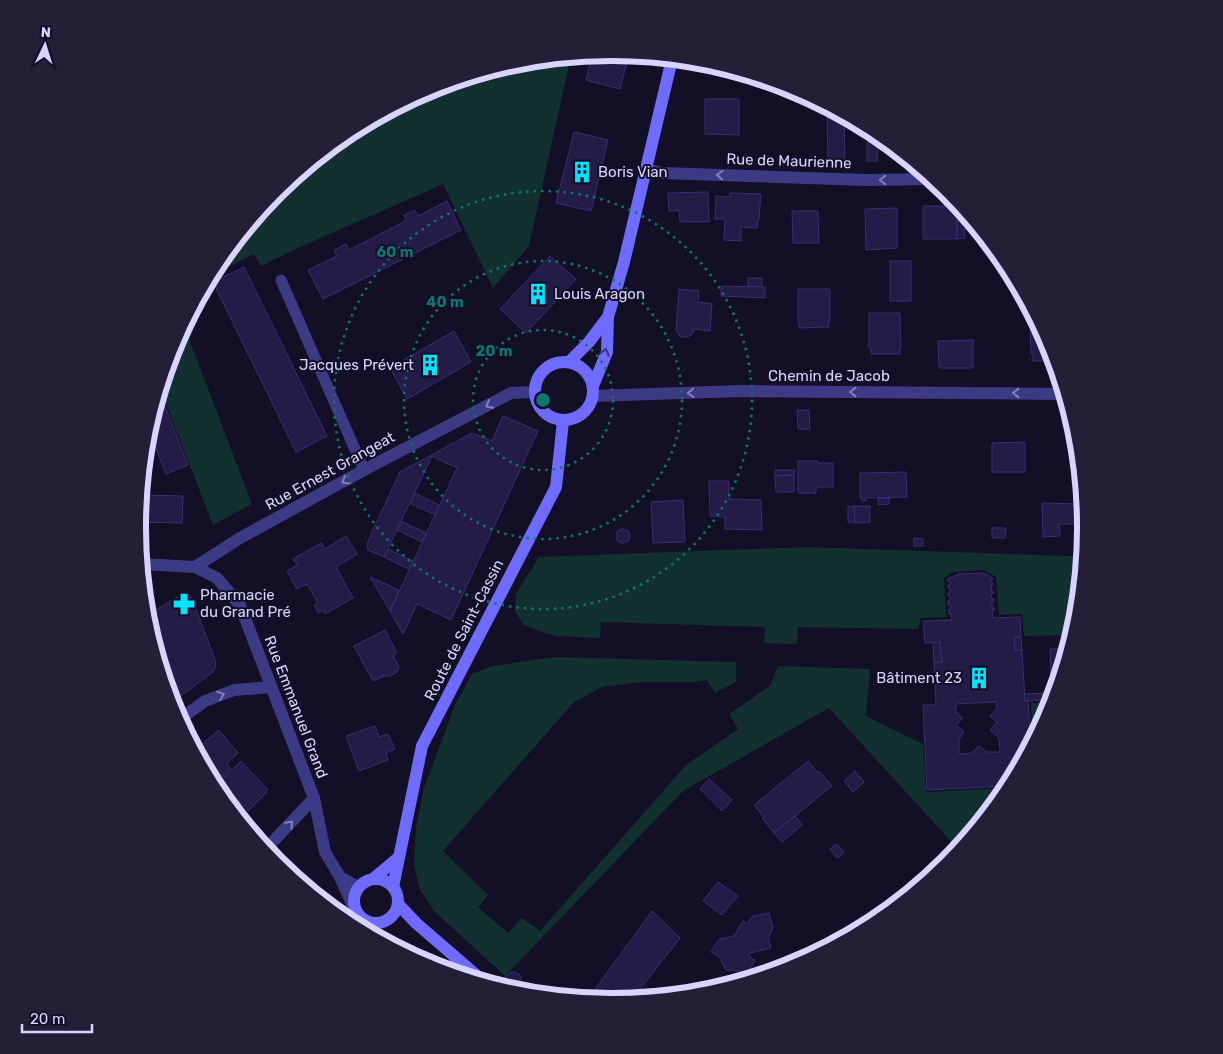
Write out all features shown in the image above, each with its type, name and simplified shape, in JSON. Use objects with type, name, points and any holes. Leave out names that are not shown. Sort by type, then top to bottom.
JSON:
[{"type":"street","points":[[593,391],[589,375],[580,366],[569,362],[560,362],[552,364],[539,375],[534,392],[537,403],[543,412],[552,418],[563,421],[583,414],[589,406],[607,352],[608,317],[624,262],[670,65]]},
{"type":"street","name":"Rue de Maurienne","points":[[646,169],[671,174],[867,180],[921,179]]},
{"type":"street","points":[[569,362],[589,342],[608,317]]},
{"type":"street","name":"Chemin de Jacob","points":[[593,391],[1058,394]]},
{"type":"street","name":"Rue Ernest Grangeat","points":[[195,567],[240,538],[511,393],[534,392]]},
{"type":"street","name":"Route de Saint-Cassin","points":[[393,887],[422,746],[556,487],[563,421]]},
{"type":"street","points":[[148,564],[195,567]]},
{"type":"street","name":"Rue Emmanuel Grand","points":[[195,567],[217,578],[240,605],[314,798],[326,852],[355,910]]},
{"type":"street","points":[[186,715],[204,702],[234,690],[271,687]]},
{"type":"street","points":[[271,844],[314,798]]},
{"type":"street","points":[[373,879],[399,857]]},
{"type":"street","points":[[340,877],[358,887]]},
{"type":"street","points":[[355,910],[366,921],[372,923],[385,922],[397,909],[397,892],[388,882],[381,879],[367,880],[358,887],[353,897],[355,915]]},
{"type":"street","points":[[397,909],[416,923],[470,970]]},
{"type":"street","points":[[374,927],[379,923]]},
{"type":"lane","points":[[281,280],[364,470]]},
{"type":"green space","points":[[569,63],[529,246],[493,288],[443,184],[261,266],[254,254],[223,269],[261,220],[304,177],[328,157],[379,124],[406,109],[462,86],[521,70]]},
{"type":"green space","points":[[187,335],[252,504],[213,525],[164,399],[170,377]]},
{"type":"green space","points":[[807,547],[1076,557],[1073,588],[1064,635],[1024,636],[1022,614],[999,615],[996,577],[984,570],[953,572],[944,578],[946,617],[921,618],[918,629],[798,627],[797,644],[764,643],[765,627],[601,622],[600,638],[556,636],[539,631],[524,625],[515,612],[516,594],[539,557]]},
{"type":"green space","points":[[554,657],[736,662],[736,682],[715,693],[707,680],[693,682],[641,682],[602,687],[574,702],[443,851],[488,895],[478,907],[508,933],[522,918],[540,931],[686,765],[738,729],[729,714],[770,686],[778,666],[870,669],[866,716],[923,744],[926,792],[997,788],[953,843],[829,708],[683,791],[505,976],[435,912],[420,890],[414,865],[416,828],[424,788],[455,705],[472,674],[492,666]]},
{"type":"green space","points":[[1043,702],[1032,726],[1031,703]]},
{"type":"building","points":[[590,62],[627,62],[620,89],[586,80]]},
{"type":"building","points":[[705,99],[739,99],[739,135],[705,134]]},
{"type":"building","points":[[827,115],[844,124],[845,166],[828,167]]},
{"type":"building","name":"Boris Vian","points":[[574,132],[608,140],[591,211],[556,203]]},
{"type":"building","points":[[867,142],[873,142],[878,145],[877,161],[867,161]]},
{"type":"building","points":[[708,192],[709,222],[680,222],[679,210],[669,211],[668,193]]},
{"type":"building","points":[[730,193],[761,194],[757,228],[741,227],[741,241],[724,240],[725,219],[715,219],[716,196],[730,197]]},
{"type":"building","points":[[447,201],[461,230],[323,299],[308,270],[337,256],[334,250],[346,244],[349,250],[406,221],[404,215],[415,210],[418,216]]},
{"type":"building","points":[[923,206],[949,206],[961,219],[957,220],[957,239],[923,239]]},
{"type":"building","points":[[897,208],[897,248],[866,250],[865,209]]},
{"type":"building","points":[[792,211],[818,211],[819,243],[793,243]]},
{"type":"building","points":[[961,219],[964,223],[965,238],[957,239],[957,220]]},
{"type":"building","name":"Louis Aragon","points":[[550,256],[576,279],[526,333],[500,309]]},
{"type":"building","points":[[890,261],[911,261],[911,301],[890,301]]},
{"type":"building","points":[[244,267],[327,436],[296,452],[214,284],[216,280]]},
{"type":"building","points":[[748,278],[762,278],[762,287],[748,286]]},
{"type":"building","points":[[721,286],[765,287],[765,298],[721,296]]},
{"type":"building","points":[[679,289],[699,291],[698,302],[712,304],[710,331],[694,329],[693,333],[688,337],[681,337],[676,331]]},
{"type":"building","points":[[798,289],[830,289],[829,327],[799,328]]},
{"type":"building","points":[[869,313],[900,313],[900,354],[871,354],[871,348],[869,348]]},
{"type":"building","points":[[1030,323],[1047,361],[1033,361],[1033,354],[1031,354]]},
{"type":"building","name":"Jacques Prévert","points":[[454,331],[471,362],[407,399],[390,368]]},
{"type":"building","points":[[973,340],[973,368],[939,368],[938,341]]},
{"type":"building","points":[[163,401],[188,465],[166,474],[154,443]]},
{"type":"building","points":[[797,410],[809,410],[810,429],[798,429]]},
{"type":"building","points":[[503,416],[538,431],[451,620],[417,604],[403,634],[390,611],[457,468],[432,456],[384,557],[368,550],[367,545],[372,532],[400,472],[472,433],[492,441]]},
{"type":"building","points":[[1025,442],[1025,472],[992,472],[992,443]]},
{"type":"building","points":[[798,461],[833,463],[833,487],[816,487],[816,493],[798,493]]},
{"type":"building","points":[[775,470],[795,470],[794,475],[775,476]]},
{"type":"building","points":[[906,472],[907,497],[866,498],[866,501],[862,501],[862,498],[860,498],[860,473]]},
{"type":"building","points":[[794,475],[794,492],[776,492],[775,476]]},
{"type":"building","points":[[709,481],[729,481],[729,499],[761,500],[762,530],[725,529],[725,517],[710,516]]},
{"type":"building","points":[[415,493],[439,505],[435,515],[410,503]]},
{"type":"building","points":[[147,495],[183,496],[182,523],[146,522]]},
{"type":"building","points":[[878,498],[889,498],[889,504],[878,505]]},
{"type":"building","points":[[683,500],[685,542],[653,543],[651,502]]},
{"type":"building","points":[[1042,503],[1076,504],[1076,524],[1059,524],[1060,536],[1043,537]]},
{"type":"building","points":[[848,506],[854,506],[855,522],[848,522]]},
{"type":"building","points":[[854,506],[870,506],[870,522],[855,523]]},
{"type":"building","points":[[401,521],[426,533],[422,542],[397,530]]},
{"type":"building","points":[[992,528],[1006,528],[1005,538],[992,538]]},
{"type":"building","points":[[623,529],[628,531],[630,536],[628,541],[623,543],[618,541],[616,536],[618,531]]},
{"type":"building","points":[[346,536],[357,554],[336,567],[353,598],[325,614],[323,610],[318,613],[314,605],[318,603],[307,584],[297,589],[287,571],[297,565],[293,559],[321,543],[325,549]]},
{"type":"building","points":[[914,538],[923,539],[923,546],[914,546]]},
{"type":"building","points":[[388,549],[413,561],[409,569],[384,557]]},
{"type":"building","name":"Bâtiment 23","points":[[982,573],[988,575],[993,579],[991,579],[991,582],[993,585],[991,585],[992,592],[994,593],[991,594],[992,599],[994,599],[992,608],[995,608],[995,610],[992,610],[993,618],[1020,617],[1021,637],[1014,637],[1015,650],[1022,650],[1025,701],[1028,701],[1030,731],[999,786],[927,790],[923,705],[936,705],[934,662],[942,662],[940,642],[925,643],[923,621],[952,620],[951,613],[949,614],[948,610],[951,609],[950,605],[948,605],[948,601],[950,601],[948,593],[950,593],[950,588],[948,588],[948,585],[950,585],[950,581],[947,581],[959,574]],"holes":[[[996,702],[997,708],[990,716],[997,722],[990,730],[999,738],[1000,752],[987,752],[979,746],[971,753],[959,754],[959,739],[964,732],[956,725],[963,718],[956,712],[956,704]]]},
{"type":"building","points":[[370,577],[399,590],[390,611],[376,587]]},
{"type":"building","points":[[182,594],[192,598],[215,660],[216,666],[213,672],[178,698],[170,677],[154,611]]},
{"type":"building","points":[[385,630],[397,653],[393,655],[399,667],[396,673],[373,681],[354,646]]},
{"type":"building","points":[[1014,637],[1021,637],[1022,650],[1015,650]]},
{"type":"building","points":[[933,642],[940,642],[942,662],[934,662]]},
{"type":"building","points":[[1061,648],[1051,681],[1050,649]]},
{"type":"building","points":[[1047,693],[1044,700],[1025,701],[1024,694]]},
{"type":"building","points":[[375,726],[379,737],[388,734],[395,749],[386,753],[388,760],[359,771],[346,736]]},
{"type":"building","points":[[219,730],[238,753],[227,763],[231,769],[220,779],[208,760],[200,745]]},
{"type":"building","points":[[241,761],[267,789],[266,793],[248,811],[221,781]]},
{"type":"building","points":[[808,761],[832,786],[774,833],[754,805]]},
{"type":"building","points":[[855,771],[864,782],[853,792],[844,781]]},
{"type":"building","points":[[709,779],[732,800],[722,811],[700,789]]},
{"type":"building","points":[[795,816],[802,825],[782,842],[774,833]]},
{"type":"building","points":[[837,844],[844,853],[837,858],[830,849]]},
{"type":"building","points":[[718,882],[738,896],[722,915],[703,901]]},
{"type":"building","points":[[652,911],[680,938],[637,992],[601,993],[596,988]]},
{"type":"building","points":[[769,913],[773,928],[768,938],[771,948],[750,953],[748,956],[755,960],[749,972],[744,973],[741,971],[726,970],[719,957],[711,952],[719,939],[734,936],[743,921],[747,924],[753,916]]},
{"type":"building","points":[[511,972],[515,972],[521,978],[517,983],[509,981],[505,977]]},
{"type":"building","points":[[596,988],[601,993],[593,992]]},
{"type":"place","name":"Boris Vian","points":[[582,172]]},
{"type":"place","name":"Louis Aragon","points":[[538,294]]},
{"type":"place","name":"Jacques Prévert","points":[[430,365]]},
{"type":"place","name":"Pharmacie du Grand Pré","points":[[184,604]]},
{"type":"place","name":"Bâtiment 23","points":[[979,678]]}]
